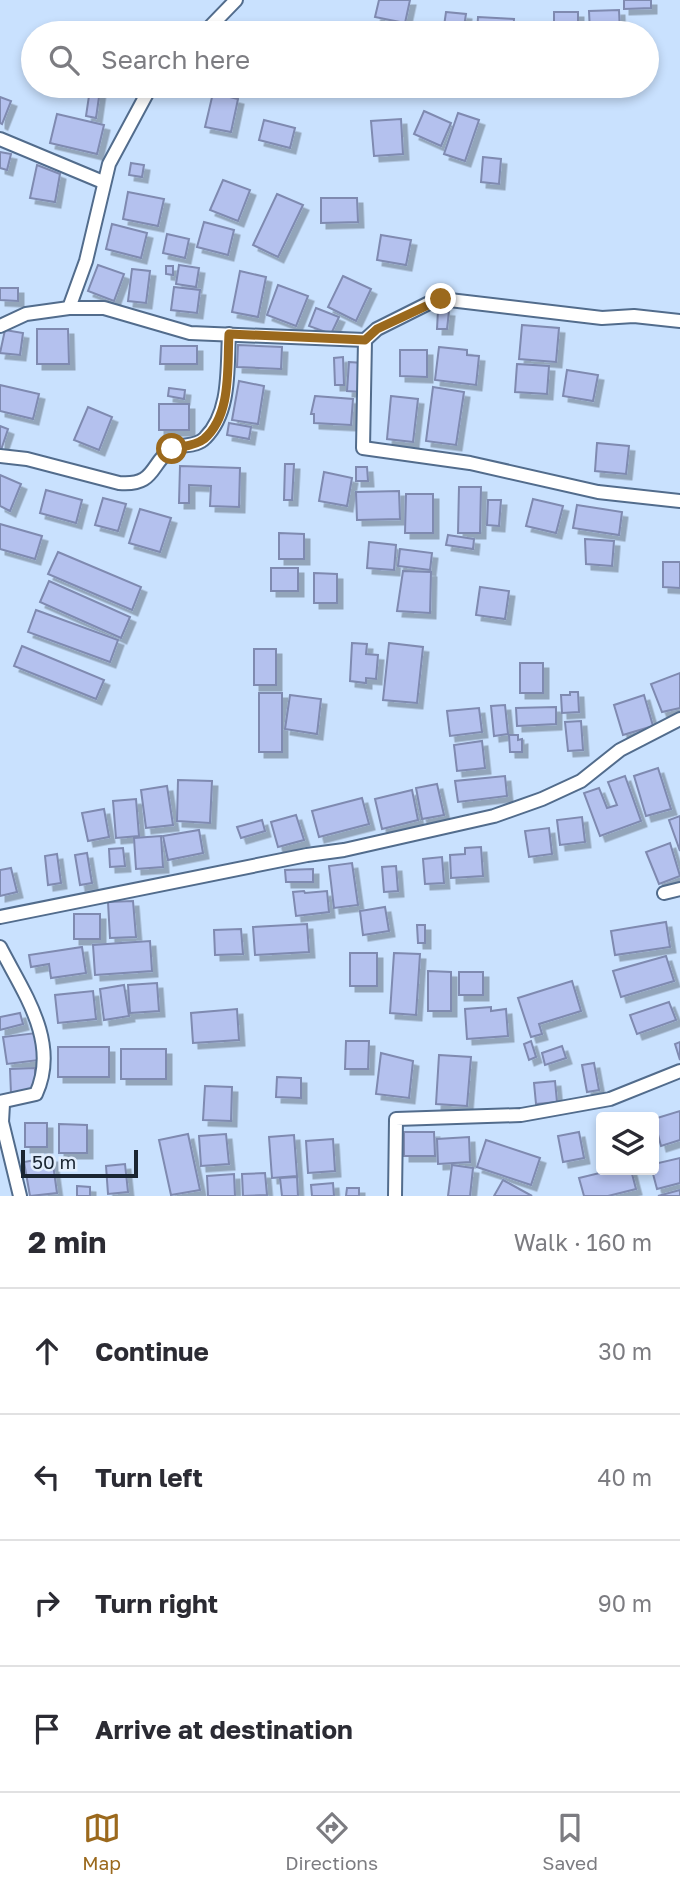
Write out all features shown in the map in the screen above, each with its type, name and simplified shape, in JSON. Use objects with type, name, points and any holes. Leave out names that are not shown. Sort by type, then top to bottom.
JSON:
[{"type":"street","points":[[216,21],[236,0]]},
{"type":"street","points":[[69,308],[86,261],[109,164],[145,98]]},
{"type":"street","points":[[0,139],[103,182]]},
{"type":"street","points":[[0,326],[26,314],[69,308],[127,312],[171,330],[190,333],[365,340],[377,329],[441,299],[602,318],[635,316],[680,321]]},
{"type":"street","points":[[0,456],[27,459],[119,483],[130,484],[145,479],[172,449],[195,444],[205,438],[219,418],[229,373],[229,334]]},
{"type":"street","points":[[365,340],[363,448],[470,463],[598,492],[680,502]]},
{"type":"street","points":[[0,917],[307,855],[344,850],[494,816],[582,781],[620,750],[680,719]]},
{"type":"street","points":[[664,894],[680,889]]},
{"type":"street","points":[[0,947],[42,1027],[42,1080],[36,1094],[1,1103],[2,1122],[20,1196]]},
{"type":"street","points":[[396,1196],[396,1119],[521,1115],[610,1099],[680,1071]]},
{"type":"building","points":[[379,0],[410,0],[405,21],[375,17]]},
{"type":"building","points":[[624,0],[651,0],[651,8],[624,9]]},
{"type":"building","points":[[619,10],[619,21],[589,21],[589,11]]},
{"type":"building","points":[[446,12],[466,14],[465,21],[445,21]]},
{"type":"building","points":[[554,12],[578,12],[578,21],[554,21]]},
{"type":"building","points":[[478,17],[514,19],[514,21],[478,21]]},
{"type":"building","points":[[0,97],[11,101],[2,124],[0,123]]},
{"type":"building","points":[[89,98],[99,98],[96,118],[86,116]]},
{"type":"building","points":[[212,98],[238,99],[231,132],[205,127]]},
{"type":"building","points":[[424,111],[451,123],[441,146],[414,134]]},
{"type":"building","points":[[458,113],[479,120],[465,161],[444,154]]},
{"type":"building","points":[[57,114],[104,125],[97,154],[50,143]]},
{"type":"building","points":[[401,119],[403,154],[374,156],[371,121]]},
{"type":"building","points":[[264,120],[295,128],[290,148],[259,140]]},
{"type":"building","points":[[0,152],[11,154],[7,170],[0,168]]},
{"type":"building","points":[[483,157],[501,159],[499,184],[481,182]]},
{"type":"building","points":[[131,163],[144,165],[142,177],[129,175]]},
{"type":"building","points":[[37,165],[60,174],[55,202],[30,198]]},
{"type":"building","points":[[223,180],[250,190],[238,221],[210,210]]},
{"type":"building","points":[[128,192],[164,199],[158,226],[123,219]]},
{"type":"building","points":[[277,194],[303,205],[278,257],[253,245]]},
{"type":"building","points":[[321,198],[357,198],[358,222],[321,223]]},
{"type":"building","points":[[204,222],[234,230],[228,255],[197,247]]},
{"type":"building","points":[[112,224],[147,233],[141,258],[106,249]]},
{"type":"building","points":[[167,234],[189,239],[185,258],[163,253]]},
{"type":"building","points":[[381,235],[411,240],[406,265],[377,260]]},
{"type":"building","points":[[98,265],[124,274],[114,301],[88,291]]},
{"type":"building","points":[[179,265],[199,268],[196,287],[176,284]]},
{"type":"building","points":[[166,266],[173,266],[173,275],[166,274]]},
{"type":"building","points":[[132,269],[150,271],[146,303],[128,301]]},
{"type":"building","points":[[240,271],[266,277],[258,317],[232,312]]},
{"type":"building","points":[[343,276],[371,289],[356,321],[328,307]]},
{"type":"building","points":[[278,285],[308,296],[296,326],[267,315]]},
{"type":"building","points":[[174,287],[200,290],[197,313],[171,310]]},
{"type":"building","points":[[0,288],[18,288],[18,301],[0,300]]},
{"type":"building","points":[[316,308],[339,317],[331,334],[309,326]]},
{"type":"building","points":[[438,310],[449,311],[447,329],[437,329]]},
{"type":"building","points":[[522,325],[559,328],[556,362],[519,359]]},
{"type":"building","points":[[37,329],[68,329],[69,364],[37,364]]},
{"type":"building","points":[[5,330],[23,333],[20,355],[0,353]]},
{"type":"building","points":[[238,345],[282,347],[281,369],[237,367]]},
{"type":"building","points":[[161,346],[197,346],[197,364],[160,364]]},
{"type":"building","points":[[439,347],[467,350],[467,355],[479,356],[476,385],[435,380]]},
{"type":"building","points":[[400,350],[427,350],[427,377],[400,376]]},
{"type":"building","points":[[343,357],[344,385],[335,385],[334,358]]},
{"type":"building","points":[[349,362],[363,363],[361,392],[347,391]]},
{"type":"building","points":[[517,364],[549,366],[547,394],[515,392]]},
{"type":"building","points":[[567,370],[598,375],[593,401],[563,396]]},
{"type":"building","points":[[239,381],[264,386],[258,424],[232,420]]},
{"type":"building","points":[[0,385],[39,394],[33,419],[0,411]]},
{"type":"building","points":[[433,387],[464,392],[456,445],[426,441]]},
{"type":"building","points":[[169,388],[185,390],[184,399],[168,396]]},
{"type":"building","points":[[315,396],[353,399],[351,425],[314,423],[314,414],[311,414]]},
{"type":"building","points":[[391,396],[418,399],[413,442],[387,439]]},
{"type":"building","points":[[159,404],[189,404],[189,430],[159,430]]},
{"type":"building","points":[[88,407],[112,417],[99,450],[74,440]]},
{"type":"building","points":[[229,423],[251,427],[249,439],[227,435]]},
{"type":"building","points":[[0,426],[8,429],[0,453]]},
{"type":"building","points":[[597,443],[629,446],[626,474],[595,471]]},
{"type":"building","points":[[285,464],[294,464],[292,500],[284,500]]},
{"type":"building","points":[[180,466],[240,468],[239,507],[210,506],[211,486],[189,485],[189,503],[179,503]]},
{"type":"building","points":[[356,467],[367,467],[368,481],[356,481]]},
{"type":"building","points":[[324,472],[352,478],[347,506],[319,501]]},
{"type":"building","points":[[0,475],[21,484],[10,511],[0,506]]},
{"type":"building","points":[[459,487],[481,487],[480,533],[458,533]]},
{"type":"building","points":[[46,490],[82,500],[76,523],[40,513]]},
{"type":"building","points":[[399,491],[400,519],[357,520],[356,492]]},
{"type":"building","points":[[406,494],[433,494],[433,533],[405,533]]},
{"type":"building","points":[[103,498],[126,504],[118,531],[95,525]]},
{"type":"building","points":[[533,499],[563,506],[556,533],[526,526]]},
{"type":"building","points":[[488,500],[501,500],[499,526],[487,525]]},
{"type":"building","points":[[577,505],[622,512],[619,535],[573,528]]},
{"type":"building","points":[[140,509],[171,518],[160,552],[129,543]]},
{"type":"building","points":[[0,524],[42,536],[35,559],[0,549]]},
{"type":"building","points":[[279,533],[304,534],[304,559],[279,559]]},
{"type":"building","points":[[448,535],[474,539],[473,549],[446,545]]},
{"type":"building","points":[[585,539],[614,541],[612,566],[586,564]]},
{"type":"building","points":[[369,542],[396,545],[394,570],[367,568]]},
{"type":"building","points":[[400,549],[432,553],[430,570],[398,566]]},
{"type":"building","points":[[58,552],[141,587],[132,610],[48,574]]},
{"type":"building","points":[[663,562],[680,562],[680,588],[663,587]]},
{"type":"building","points":[[271,568],[298,568],[298,591],[271,591]]},
{"type":"building","points":[[403,571],[431,572],[430,613],[397,611]]},
{"type":"building","points":[[314,573],[337,574],[337,603],[314,603]]},
{"type":"building","points":[[49,581],[130,617],[121,638],[40,602]]},
{"type":"building","points":[[480,587],[509,591],[505,619],[476,615]]},
{"type":"building","points":[[36,610],[118,640],[110,662],[28,632]]},
{"type":"building","points":[[352,643],[367,644],[366,654],[378,655],[376,679],[366,678],[366,683],[350,681]]},
{"type":"building","points":[[389,643],[423,647],[417,703],[383,700]]},
{"type":"building","points":[[22,646],[104,680],[96,699],[14,666]]},
{"type":"building","points":[[254,649],[276,649],[276,685],[254,685]]},
{"type":"building","points":[[520,663],[543,663],[543,693],[520,693]]},
{"type":"building","points":[[680,673],[680,708],[662,712],[651,684]]},
{"type":"building","points":[[570,692],[578,692],[579,712],[562,713],[561,695],[570,695]]},
{"type":"building","points":[[259,693],[282,693],[282,752],[259,752]]},
{"type":"building","points":[[290,695],[321,699],[317,734],[285,729]]},
{"type":"building","points":[[644,695],[653,726],[623,735],[614,705]]},
{"type":"building","points":[[505,705],[508,734],[494,736],[491,706]]},
{"type":"building","points":[[556,707],[556,724],[517,726],[516,708]]},
{"type":"building","points":[[479,708],[482,732],[450,736],[447,711]]},
{"type":"building","points":[[581,721],[583,750],[568,751],[565,722]]},
{"type":"building","points":[[509,735],[518,735],[518,740],[522,739],[522,752],[510,752]]},
{"type":"building","points":[[482,741],[485,768],[457,771],[454,745]]},
{"type":"building","points":[[658,768],[671,809],[646,816],[634,776]]},
{"type":"building","points":[[505,776],[507,796],[458,802],[455,781]]},
{"type":"building","points":[[625,776],[641,821],[600,836],[584,793],[599,788],[607,808],[617,805],[608,782]]},
{"type":"building","points":[[178,780],[212,781],[210,823],[177,821]]},
{"type":"building","points":[[437,784],[444,815],[422,819],[416,788]]},
{"type":"building","points":[[167,786],[173,825],[146,828],[141,790]]},
{"type":"building","points":[[412,790],[418,820],[382,829],[375,799]]},
{"type":"building","points":[[362,798],[369,824],[319,837],[312,811]]},
{"type":"building","points":[[136,799],[139,836],[116,838],[113,801]]},
{"type":"building","points":[[104,809],[109,837],[88,841],[82,813]]},
{"type":"building","points":[[296,815],[304,840],[278,847],[271,822]]},
{"type":"building","points":[[680,816],[680,851],[669,820]]},
{"type":"building","points":[[582,817],[585,842],[560,845],[557,820]]},
{"type":"building","points":[[262,820],[265,831],[241,838],[237,827]]},
{"type":"building","points":[[549,828],[552,854],[529,857],[525,831]]},
{"type":"building","points":[[199,830],[203,853],[168,860],[163,836]]},
{"type":"building","points":[[161,836],[163,867],[136,869],[134,838]]},
{"type":"building","points":[[670,843],[680,876],[659,884],[646,852]]},
{"type":"building","points":[[481,847],[483,876],[451,878],[450,855],[465,854],[465,848]]},
{"type":"building","points":[[123,848],[125,866],[110,867],[109,849]]},
{"type":"building","points":[[87,853],[92,883],[80,885],[75,855]]},
{"type":"building","points":[[57,854],[61,883],[48,885],[45,856]]},
{"type":"building","points":[[442,857],[444,883],[425,884],[423,859]]},
{"type":"building","points":[[352,863],[358,905],[334,908],[329,866]]},
{"type":"building","points":[[396,866],[398,891],[384,892],[382,867]]},
{"type":"building","points":[[11,868],[17,892],[0,896],[0,870]]},
{"type":"building","points":[[313,869],[313,882],[286,882],[285,870]]},
{"type":"building","points":[[327,891],[329,912],[296,916],[293,892]]},
{"type":"building","points":[[133,901],[136,937],[110,938],[108,902]]},
{"type":"building","points":[[385,907],[389,931],[363,935],[360,911]]},
{"type":"building","points":[[74,914],[100,914],[100,939],[74,939]]},
{"type":"building","points":[[666,922],[670,947],[615,955],[611,931]]},
{"type":"building","points":[[307,924],[309,952],[255,955],[253,927]]},
{"type":"building","points":[[417,925],[425,925],[425,943],[418,943]]},
{"type":"building","points":[[241,929],[243,954],[215,955],[214,930]]},
{"type":"building","points":[[150,941],[152,971],[95,975],[93,945]]},
{"type":"building","points":[[82,947],[86,973],[51,978],[49,964],[31,967],[29,955]]},
{"type":"building","points":[[350,953],[377,953],[377,986],[350,986]]},
{"type":"building","points":[[394,953],[420,954],[416,1015],[390,1013]]},
{"type":"building","points":[[666,956],[674,981],[621,997],[613,971]]},
{"type":"building","points":[[428,971],[451,972],[451,1011],[428,1011]]},
{"type":"building","points":[[459,972],[483,972],[483,995],[459,995]]},
{"type":"building","points":[[572,981],[581,1011],[539,1024],[542,1034],[531,1037],[518,998]]},
{"type":"building","points":[[157,983],[159,1011],[130,1013],[128,985]]},
{"type":"building","points":[[124,985],[129,1016],[104,1020],[100,989]]},
{"type":"building","points":[[93,991],[96,1019],[58,1023],[55,995]]},
{"type":"building","points":[[669,1002],[676,1020],[637,1034],[630,1015]]},
{"type":"building","points":[[491,1007],[491,1011],[506,1009],[508,1036],[467,1039],[465,1009]]},
{"type":"building","points":[[237,1009],[239,1040],[193,1043],[191,1013]]},
{"type":"building","points":[[20,1013],[23,1024],[0,1030],[0,1017]]},
{"type":"building","points":[[36,1033],[39,1060],[7,1064],[3,1037]]},
{"type":"building","points":[[346,1041],[369,1041],[368,1069],[345,1069]]},
{"type":"building","points":[[531,1041],[536,1057],[529,1060],[524,1044]]},
{"type":"building","points":[[680,1042],[680,1060],[675,1044]]},
{"type":"building","points":[[562,1046],[566,1058],[545,1065],[542,1053]]},
{"type":"building","points":[[58,1047],[109,1047],[109,1077],[58,1077]]},
{"type":"building","points":[[121,1049],[166,1049],[166,1079],[121,1079]]},
{"type":"building","points":[[381,1053],[413,1061],[409,1098],[376,1094]]},
{"type":"building","points":[[439,1055],[471,1057],[467,1106],[436,1104]]},
{"type":"building","points":[[594,1063],[599,1090],[587,1092],[582,1065]]},
{"type":"building","points":[[35,1068],[35,1093],[11,1094],[10,1069]]},
{"type":"building","points":[[277,1077],[301,1078],[301,1098],[276,1097]]},
{"type":"building","points":[[555,1081],[557,1102],[536,1104],[534,1083]]},
{"type":"building","points":[[205,1086],[232,1087],[231,1121],[203,1120]]},
{"type":"building","points":[[680,1111],[680,1140],[661,1146],[659,1117]]},
{"type":"building","points":[[25,1123],[47,1123],[47,1147],[25,1147]]},
{"type":"building","points":[[59,1124],[87,1125],[87,1153],[59,1153]]},
{"type":"building","points":[[404,1132],[434,1132],[435,1156],[404,1156]]},
{"type":"building","points":[[579,1132],[584,1158],[563,1162],[558,1136]]},
{"type":"building","points":[[188,1134],[200,1190],[171,1195],[159,1140]]},
{"type":"building","points":[[226,1134],[229,1164],[201,1166],[199,1136]]},
{"type":"building","points":[[294,1135],[297,1176],[272,1178],[269,1137]]},
{"type":"building","points":[[469,1137],[470,1162],[438,1164],[437,1139]]},
{"type":"building","points":[[333,1139],[335,1171],[308,1173],[306,1141]]},
{"type":"building","points":[[486,1140],[540,1158],[531,1185],[477,1167]]},
{"type":"building","points":[[52,1157],[57,1193],[30,1196],[24,1162]]},
{"type":"building","points":[[680,1158],[680,1183],[657,1189],[653,1175],[659,1175],[659,1163]]},
{"type":"building","points":[[125,1164],[128,1192],[108,1194],[106,1166]]},
{"type":"building","points":[[452,1165],[473,1168],[470,1196],[448,1196]]},
{"type":"building","points":[[265,1173],[267,1195],[243,1196],[242,1174]]},
{"type":"building","points":[[234,1174],[235,1196],[208,1196],[207,1176]]},
{"type":"building","points":[[596,1174],[632,1175],[636,1189],[608,1196],[584,1196],[579,1178]]},
{"type":"building","points":[[297,1177],[298,1196],[282,1196],[280,1178]]},
{"type":"building","points":[[503,1180],[532,1196],[494,1196]]},
{"type":"building","points":[[333,1183],[334,1196],[312,1196],[311,1185]]},
{"type":"building","points":[[77,1186],[90,1187],[90,1196],[77,1196]]},
{"type":"building","points":[[347,1188],[359,1188],[359,1196],[346,1196]]},
{"type":"building","points":[[680,1190],[680,1196],[658,1196]]},
{"type":"route","points":[[172,449],[195,444],[205,438],[219,418],[229,373],[229,334],[365,340],[377,329],[441,299]]}]
